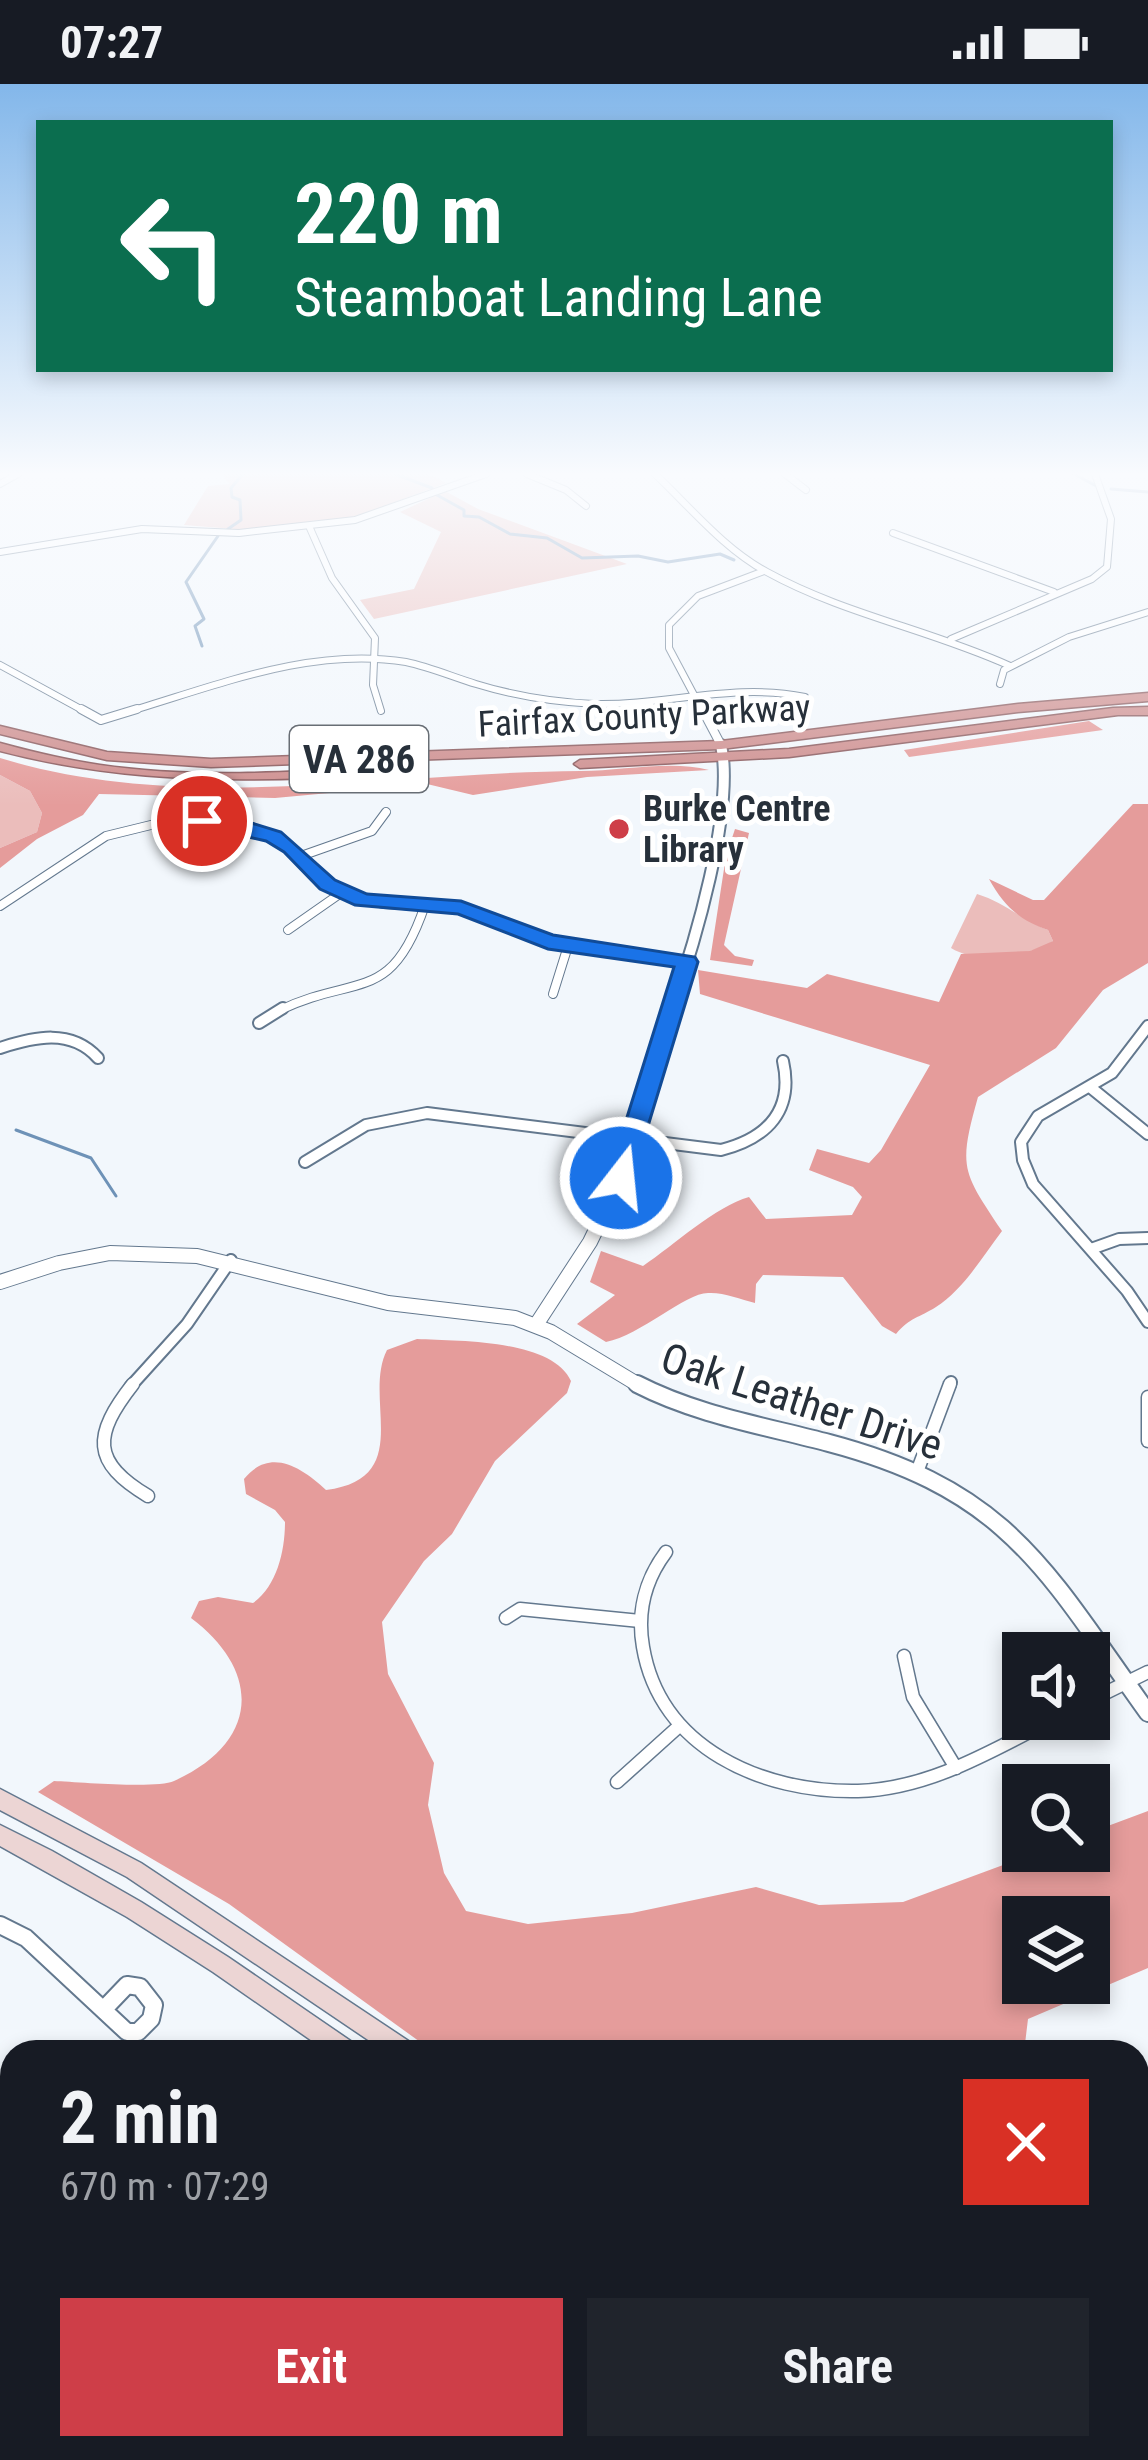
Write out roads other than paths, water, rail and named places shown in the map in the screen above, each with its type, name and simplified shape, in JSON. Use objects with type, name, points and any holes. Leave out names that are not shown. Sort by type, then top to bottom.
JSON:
[{"type":"highway","name":"Fairfax County Parkway","points":[[0,730],[79,752],[178,763],[723,752],[1148,693]]},
{"type":"highway","name":"Fairfax County Parkway","points":[[0,747],[100,770],[187,777],[723,752],[1148,710]]},
{"type":"main road","points":[[0,1799],[134,1870],[387,2040]]},
{"type":"main road","points":[[0,1834],[73,1871],[329,2040]]},
{"type":"street","points":[[337,585],[373,633],[373,685],[381,711]]},
{"type":"street","points":[[536,1325],[608,1211],[687,962],[722,814],[723,752],[669,648],[671,620],[698,596],[727,585]]},
{"type":"street","points":[[794,585],[951,639],[1010,666]]},
{"type":"street","points":[[1037,585],[1054,592]]},
{"type":"street","points":[[951,639],[1075,585]]},
{"type":"street","points":[[1000,684],[1002,672],[1010,666],[1069,638],[1148,611]]},
{"type":"street","points":[[0,665],[101,720],[297,664],[375,659],[423,666],[498,691],[543,699],[602,704],[775,692],[805,697]]},
{"type":"street","points":[[301,856],[372,831],[386,812]]},
{"type":"street","points":[[0,906],[86,846],[151,824],[235,824],[274,837],[341,893],[376,903],[474,910],[530,936],[568,946],[687,962]]},
{"type":"street","points":[[288,930],[341,893]]},
{"type":"street","points":[[259,1023],[270,1014],[358,988],[385,974],[410,949],[424,905]]},
{"type":"street","points":[[553,994],[568,946]]},
{"type":"street","points":[[1148,1025],[1118,1067],[1033,1119],[1023,1136],[1022,1154],[1034,1184],[1148,1322]]},
{"type":"street","points":[[0,1048],[54,1037],[84,1044],[98,1058]]},
{"type":"street","points":[[305,1162],[366,1125],[427,1113],[718,1151],[757,1140],[780,1114],[790,1082],[783,1061]]},
{"type":"street","points":[[1090,1087],[1148,1134]]},
{"type":"street","points":[[1091,1249],[1119,1239],[1148,1238]]},
{"type":"street","name":"Oak Leather Drive","points":[[0,1282],[58,1261],[125,1249],[179,1250],[378,1301],[485,1312],[536,1325],[671,1401],[917,1472],[974,1502],[1010,1532],[1148,1713]]},
{"type":"street","points":[[148,1496],[120,1481],[108,1466],[103,1441],[106,1420],[126,1390],[187,1324],[230,1260]]},
{"type":"street","points":[[917,1472],[951,1382]]},
{"type":"street","points":[[1148,1397],[1148,1441]]},
{"type":"street","points":[[666,1552],[650,1570],[640,1622],[645,1669],[677,1727],[732,1766],[815,1789],[892,1788],[956,1768],[1012,1740]]},
{"type":"street","points":[[506,1618],[520,1609],[640,1622]]},
{"type":"street","points":[[904,1656],[913,1697],[956,1768]]},
{"type":"street","points":[[1110,1691],[1148,1672]]},
{"type":"street","points":[[616,1782],[677,1727]]},
{"type":"street","points":[[0,1925],[26,1938],[104,2009]]},
{"type":"waterway","points":[[187,585],[204,619],[195,626],[202,646]]},
{"type":"waterway","points":[[16,1130],[91,1158],[116,1196]]},
{"type":"place","name":"Burke Centre Library","points":[[619,829]]}]
